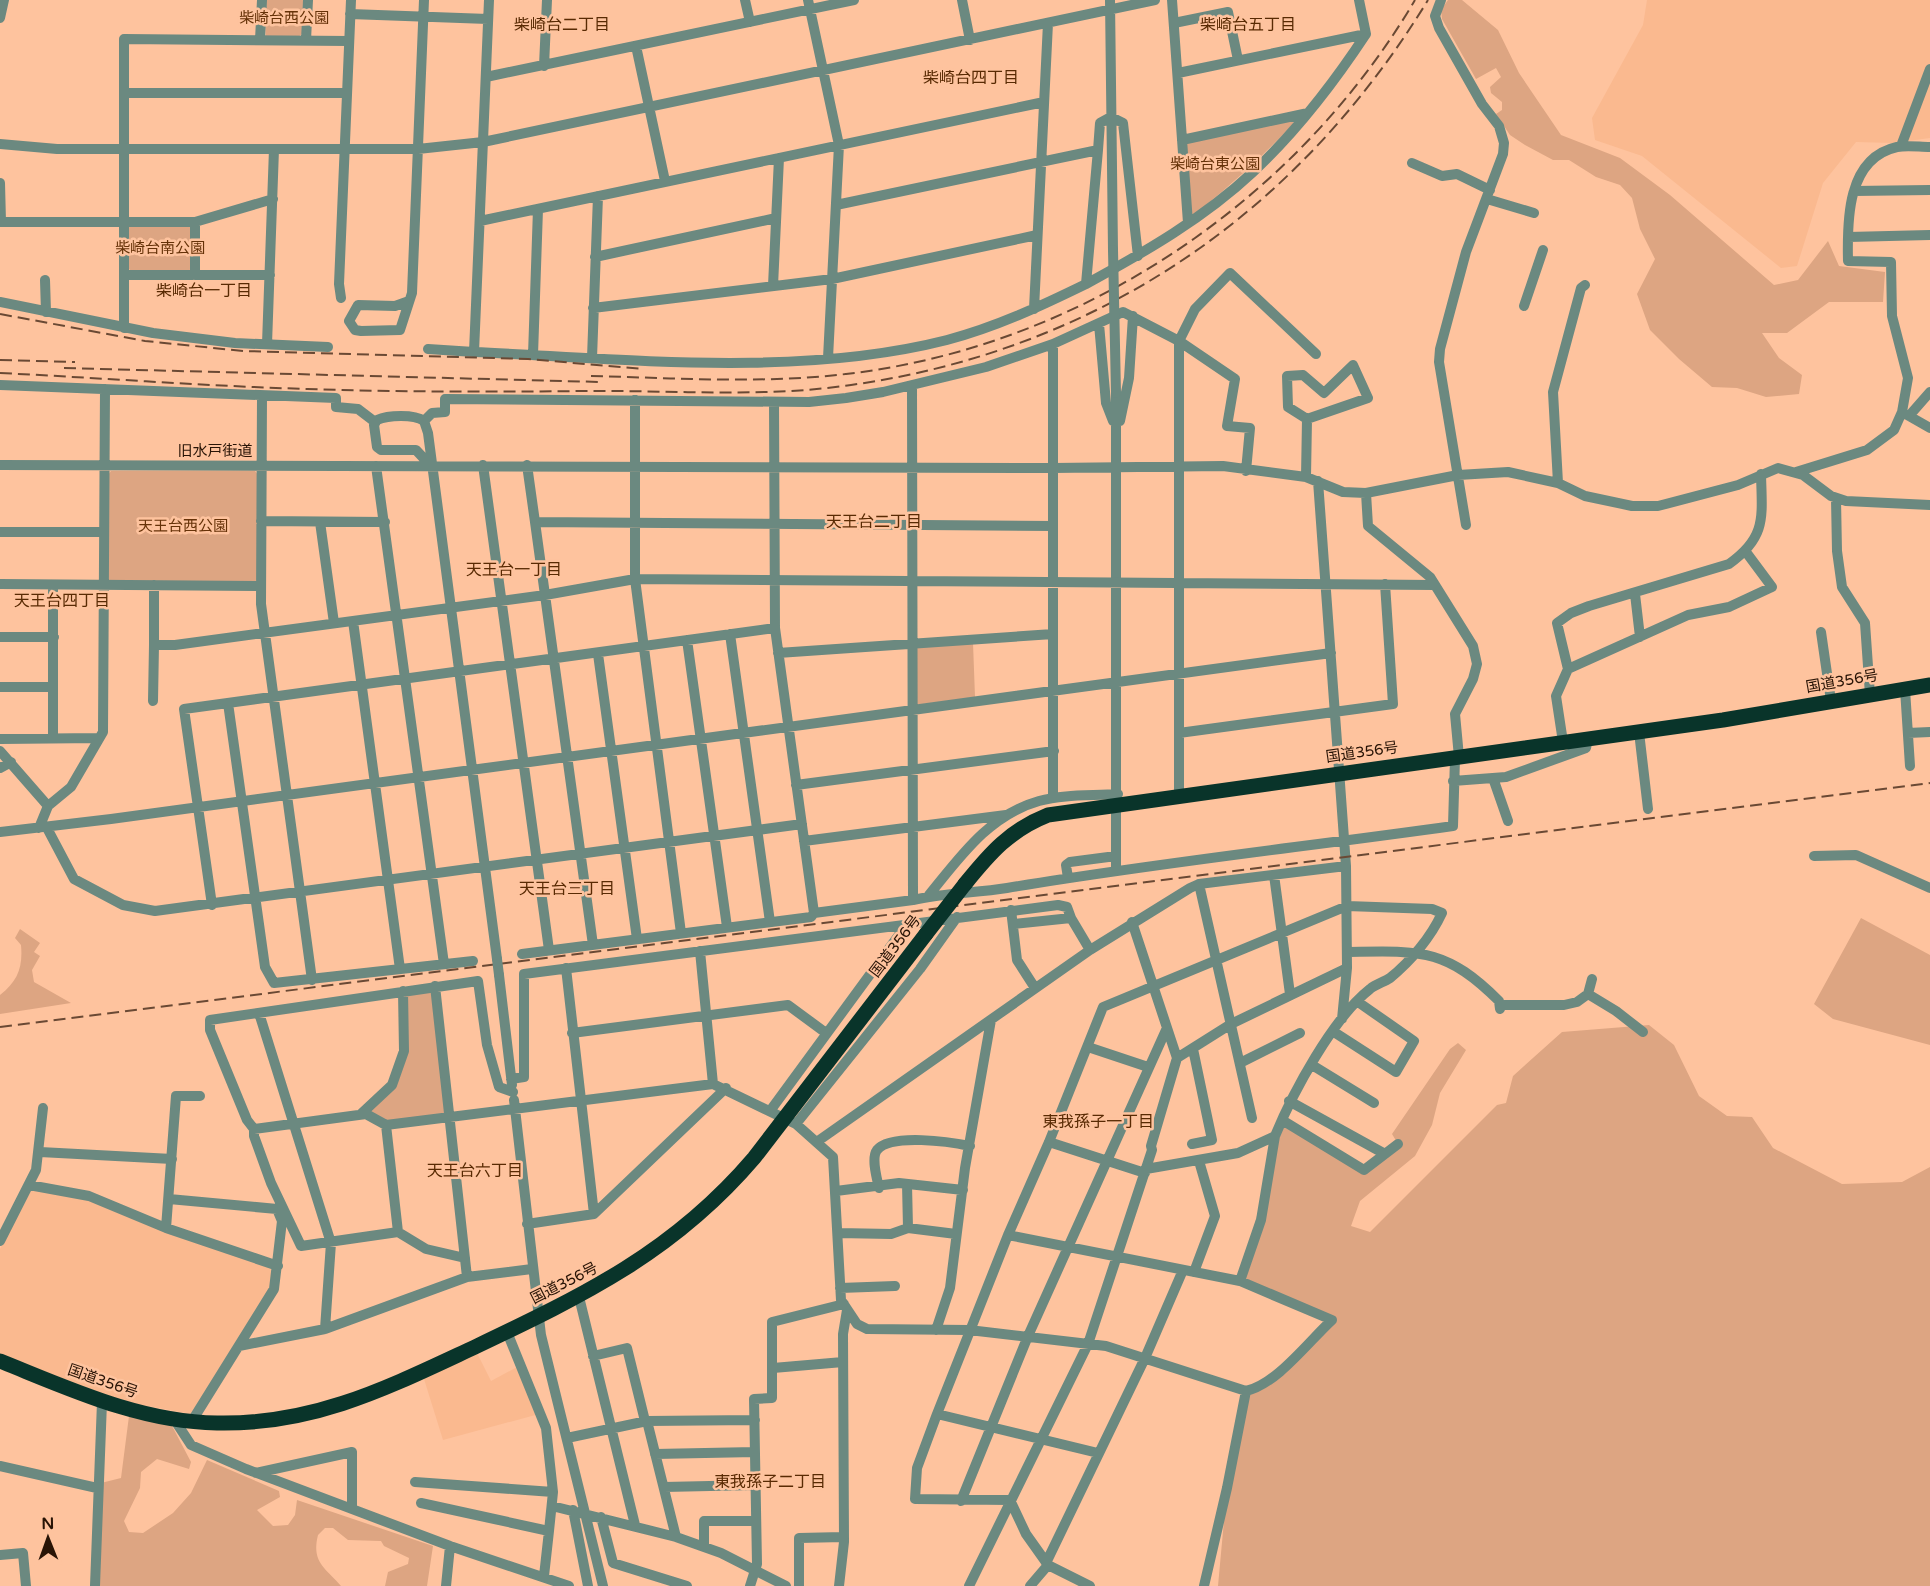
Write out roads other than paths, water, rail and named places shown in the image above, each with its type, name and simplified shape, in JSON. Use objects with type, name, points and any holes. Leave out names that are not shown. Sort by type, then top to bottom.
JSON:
[{"type":"highway","name":"国道356号","points":[[0,1361],[102,1402],[174,1419],[263,1422],[299,1417],[334,1408],[382,1390],[579,1297],[626,1271],[688,1225],[731,1186],[791,1121],[927,934],[996,846],[1021,827],[1048,815],[1118,799],[1179,796],[1457,758],[1639,732],[1930,685]]},
{"type":"street","points":[[0,18],[4,0]]},
{"type":"street","points":[[260,40],[262,0]]},
{"type":"street","points":[[306,40],[308,0]]},
{"type":"street","points":[[351,0],[341,298],[355,330],[397,331],[404,326],[405,312],[412,293],[424,0]]},
{"type":"street","points":[[474,352],[489,0]]},
{"type":"street","points":[[544,66],[550,0]]},
{"type":"street","points":[[745,0],[750,22]]},
{"type":"street","points":[[486,77],[750,22],[809,5],[854,0]]},
{"type":"street","points":[[962,0],[970,40]]},
{"type":"street","points":[[0,144],[57,149],[418,149],[483,142],[1048,23],[1110,5],[1155,0]]},
{"type":"street","points":[[1172,0],[1188,223]]},
{"type":"street","points":[[428,349],[592,358],[734,362],[828,358],[891,351],[946,340],[1003,322],[1086,285],[1138,256],[1188,223],[1253,173],[1309,113],[1366,34],[1359,0]]},
{"type":"street","points":[[1441,0],[1435,16],[1439,28],[1503,135],[1503,154],[1466,252],[1440,348],[1439,362],[1466,525]]},
{"type":"street","points":[[809,5],[839,145],[828,358]]},
{"type":"street","points":[[1110,5],[1117,433],[1118,799],[1116,870]]},
{"type":"street","points":[[1174,22],[1228,12],[1238,60]]},
{"type":"street","points":[[350,14],[488,19]]},
{"type":"street","points":[[1034,309],[1048,23]]},
{"type":"street","points":[[1178,73],[1366,34]]},
{"type":"street","points":[[124,328],[124,39],[349,41]]},
{"type":"street","points":[[636,46],[665,182]]},
{"type":"street","points":[[1901,146],[1930,69]]},
{"type":"street","points":[[124,93],[347,93]]},
{"type":"street","points":[[480,221],[1044,102]]},
{"type":"street","points":[[1182,140],[1309,113]]},
{"type":"street","points":[[1086,285],[1100,123],[1111,117]]},
{"type":"street","points":[[1111,117],[1123,123],[1138,256]]},
{"type":"street","points":[[1930,147],[1901,146],[1885,151],[1865,165],[1854,191],[1848,221],[1848,261],[1892,261],[1892,316],[1908,378],[1906,414],[1930,428]]},
{"type":"street","points":[[267,344],[274,149]]},
{"type":"street","points":[[836,204],[1098,150]]},
{"type":"street","points":[[773,286],[779,158]]},
{"type":"street","points":[[1412,163],[1442,176],[1457,174],[1489,194],[1534,213]]},
{"type":"street","points":[[0,183],[1,222],[195,222],[273,199]]},
{"type":"street","points":[[1854,191],[1930,190]]},
{"type":"street","points":[[592,358],[598,196]]},
{"type":"street","points":[[533,355],[538,209]]},
{"type":"street","points":[[595,257],[776,218]]},
{"type":"street","points":[[195,222],[195,275]]},
{"type":"street","points":[[593,308],[832,279],[1037,235]]},
{"type":"street","points":[[1848,237],[1930,235]]},
{"type":"street","points":[[1524,306],[1543,250]]},
{"type":"street","points":[[1179,796],[1179,341],[1195,309],[1230,273],[1316,354]]},
{"type":"street","points":[[125,275],[270,275]]},
{"type":"street","points":[[45,280],[46,312]]},
{"type":"street","points":[[1558,483],[1552,392],[1581,288],[1585,285]]},
{"type":"street","points":[[341,298],[358,305],[394,306],[410,301]]},
{"type":"street","points":[[0,302],[124,328],[225,342],[328,347]]},
{"type":"street","points":[[350,321],[353,309],[358,305]]},
{"type":"street","points":[[394,306],[405,312]]},
{"type":"street","points":[[424,421],[432,412],[445,412],[445,399],[808,402],[912,386],[986,367],[1053,344],[1122,312],[1179,341],[1235,379],[1227,426],[1250,428],[1246,471]]},
{"type":"street","points":[[1117,433],[1128,378],[1133,316]]},
{"type":"street","points":[[1099,324],[1107,403],[1117,433]]},
{"type":"street","points":[[1053,344],[1053,798]]},
{"type":"street","points":[[1353,365],[1368,398],[1307,419],[1288,407],[1287,376],[1303,375],[1324,393],[1353,365]]},
{"type":"street","points":[[0,385],[336,398],[336,407],[358,409],[375,422]]},
{"type":"street","points":[[912,386],[913,900]]},
{"type":"street","points":[[105,389],[103,732],[71,787],[48,806],[43,828],[74,879],[123,905],[155,911],[802,824]]},
{"type":"street","name":"旧水戸街道","points":[[0,465],[913,468],[1222,466],[1246,471],[1306,477],[1342,492],[1365,493],[1458,475],[1508,472],[1558,483],[1585,496],[1632,506],[1658,506],[1738,485],[1779,468],[1796,472],[1867,450],[1894,430],[1906,414],[1930,392]]},
{"type":"street","points":[[262,396],[260,586],[264,633],[312,980]]},
{"type":"street","points":[[635,400],[635,579],[681,933]]},
{"type":"street","points":[[774,402],[775,628],[814,913]]},
{"type":"street","points":[[375,422],[387,417],[419,418],[424,421],[432,454],[430,465],[500,975],[538,1316],[603,1586]]},
{"type":"street","points":[[1306,477],[1307,419]]},
{"type":"street","points":[[375,422],[376,445],[379,449],[417,450],[430,465]]},
{"type":"street","points":[[483,465],[549,950]]},
{"type":"street","points":[[527,465],[593,945]]},
{"type":"street","points":[[376,466],[444,964]]},
{"type":"street","points":[[1796,472],[1836,499],[1930,505]]},
{"type":"street","points":[[1563,742],[1556,696],[1568,669],[1557,623],[1571,613],[1589,606],[1729,564],[1746,552],[1756,538],[1762,518],[1761,474]]},
{"type":"street","points":[[1318,481],[1346,866],[1347,968],[1342,1019]]},
{"type":"street","points":[[522,954],[811,917],[814,913],[913,900],[929,895],[977,893],[1116,870],[1343,842],[1453,825],[1453,781],[1457,758],[1455,714],[1473,679],[1477,664],[1473,646],[1430,577],[1368,526],[1365,493]]},
{"type":"street","points":[[1836,499],[1837,551],[1842,587],[1865,623],[1870,695]]},
{"type":"street","points":[[261,521],[385,522]]},
{"type":"street","points":[[320,522],[334,623]]},
{"type":"street","points":[[535,522],[1053,526]]},
{"type":"street","points":[[0,532],[104,532]]},
{"type":"street","points":[[1568,669],[1688,615],[1730,607],[1772,587],[1746,552]]},
{"type":"street","points":[[154,645],[264,633],[545,595],[635,579],[1435,585]]},
{"type":"street","points":[[0,584],[260,586]]},
{"type":"street","points":[[1179,733],[1393,704],[1385,584]]},
{"type":"street","points":[[53,585],[53,738]]},
{"type":"street","points":[[153,701],[154,585]]},
{"type":"street","points":[[1635,594],[1640,637]]},
{"type":"street","points":[[353,621],[400,969]]},
{"type":"street","points":[[212,905],[184,709],[775,628]]},
{"type":"street","points":[[1821,632],[1831,701]]},
{"type":"street","points":[[730,634],[770,922]]},
{"type":"street","points":[[778,653],[1053,634]]},
{"type":"street","points":[[0,637],[54,637]]},
{"type":"street","points":[[687,640],[727,927]]},
{"type":"street","points":[[0,832],[524,764],[1331,653]]},
{"type":"street","points":[[598,654],[637,939]]},
{"type":"street","points":[[0,687],[53,687]]},
{"type":"street","points":[[1905,689],[1910,766]]},
{"type":"street","points":[[228,703],[265,967],[274,982],[312,980],[473,960]]},
{"type":"street","points":[[1639,732],[1648,809]]},
{"type":"street","points":[[1908,733],[1930,732]]},
{"type":"street","points":[[0,739],[99,738]]},
{"type":"street","points":[[1453,781],[1506,777],[1586,748],[1588,739]]},
{"type":"street","points":[[0,751],[48,806]]},
{"type":"street","points":[[796,785],[1054,751]]},
{"type":"street","points":[[0,768],[11,762]]},
{"type":"street","points":[[1493,778],[1508,821]]},
{"type":"street","points":[[929,895],[973,841],[1009,814],[1039,801],[1053,798],[1118,799]]},
{"type":"street","points":[[804,841],[1009,814]]},
{"type":"street","points":[[1814,856],[1856,855],[1930,888]]},
{"type":"street","points":[[1068,878],[1066,865],[1070,862],[1116,856]]},
{"type":"street","points":[[818,1141],[1090,950],[1132,922],[1199,884],[1346,866]]},
{"type":"street","points":[[1274,875],[1290,994]]},
{"type":"street","points":[[1199,884],[1252,1118]]},
{"type":"street","points":[[511,1079],[524,1077],[524,974],[1058,905],[1066,907],[1090,950]]},
{"type":"street","points":[[1010,1500],[915,1500],[917,1468],[969,1330],[1049,1142],[1103,1006],[1347,906],[1432,909],[1442,913],[1435,927],[1416,951],[1390,978],[1370,988],[1342,1019],[1290,1101],[1275,1136],[1261,1220],[1240,1281]]},
{"type":"street","points":[[1011,910],[1017,960],[1035,988]]},
{"type":"street","points":[[791,1121],[920,969],[957,917]]},
{"type":"street","points":[[1013,924],[1071,918]]},
{"type":"street","points":[[969,1586],[1010,1500],[1043,1440],[1088,1344],[1145,1171],[1177,1058],[1132,922]]},
{"type":"street","points":[[770,1111],[907,924]]},
{"type":"street","points":[[700,951],[713,1084]]},
{"type":"street","points":[[1347,952],[1416,951],[1441,958],[1476,978],[1500,1007],[1564,1005],[1576,1002],[1588,994],[1592,979]]},
{"type":"street","points":[[566,968],[594,1214]]},
{"type":"street","points":[[1177,1058],[1231,1024],[1347,968]]},
{"type":"street","points":[[465,1258],[426,1249],[398,1232],[302,1246],[271,1183],[254,1136],[254,1129],[247,1120],[210,1030],[210,1020],[478,981],[487,1045],[499,1087],[513,1092]]},
{"type":"street","points":[[435,986],[466,1277]]},
{"type":"street","points":[[361,1114],[392,1085],[404,1051],[403,991]]},
{"type":"street","points":[[1588,994],[1616,1011],[1643,1032]]},
{"type":"street","points":[[1334,1032],[1396,1072],[1414,1041],[1358,1002]]},
{"type":"street","points":[[573,1033],[788,1005],[826,1033]]},
{"type":"street","points":[[259,1013],[331,1243],[325,1329]]},
{"type":"street","points":[[936,1330],[950,1288],[963,1190],[991,1020]]},
{"type":"street","points":[[961,1501],[1028,1336],[1166,1029]]},
{"type":"street","points":[[1240,1064],[1300,1033]]},
{"type":"street","points":[[1088,1047],[1149,1067]]},
{"type":"street","points":[[1192,1048],[1212,1140],[1192,1144]]},
{"type":"street","points":[[1312,1065],[1374,1103]]},
{"type":"street","points":[[254,1129],[361,1114],[366,1114],[386,1125],[515,1107],[713,1084],[726,1088],[791,1121],[818,1141],[833,1157],[840,1288],[845,1307],[843,1537],[839,1586]]},
{"type":"street","points":[[527,1224],[594,1214],[726,1088]]},
{"type":"street","points":[[166,1228],[176,1096],[201,1096]]},
{"type":"street","points":[[1290,1101],[1384,1154]]},
{"type":"street","points":[[0,1240],[29,1185],[40,1152],[43,1108]]},
{"type":"street","points":[[1282,1120],[1364,1170],[1398,1144]]},
{"type":"street","points":[[386,1125],[398,1232]]},
{"type":"street","points":[[1049,1142],[1145,1171],[1238,1152],[1275,1136]]},
{"type":"street","points":[[879,1188],[875,1156],[878,1149],[889,1143],[941,1140],[970,1146]]},
{"type":"street","points":[[40,1152],[172,1159]]},
{"type":"street","points":[[1030,1586],[1047,1564],[1098,1453],[1215,1216],[1198,1161]]},
{"type":"street","points":[[836,1191],[907,1184],[963,1190]]},
{"type":"street","points":[[907,1184],[908,1228]]},
{"type":"street","points":[[29,1185],[89,1196],[166,1228],[278,1266]]},
{"type":"street","points":[[169,1199],[277,1209],[282,1221],[278,1266],[269,1299],[192,1421]]},
{"type":"street","points":[[838,1233],[891,1234],[908,1228],[957,1234]]},
{"type":"street","points":[[845,1307],[857,1324],[867,1329],[969,1330],[1106,1346],[1246,1390],[1259,1388],[1271,1380],[1332,1320],[1240,1281],[1008,1235]]},
{"type":"street","points":[[239,1346],[325,1329],[466,1277],[532,1269]]},
{"type":"street","points":[[840,1288],[895,1286]]},
{"type":"street","points":[[579,1297],[634,1525]]},
{"type":"street","points":[[750,1586],[755,1572],[754,1399],[772,1398],[771,1322],[845,1307]]},
{"type":"street","points":[[507,1332],[546,1428],[553,1492],[544,1576]]},
{"type":"street","points":[[593,1356],[627,1348],[676,1537]]},
{"type":"street","points":[[773,1368],[843,1362]]},
{"type":"street","points":[[1204,1586],[1227,1488],[1246,1390]]},
{"type":"street","points":[[95,1586],[102,1402]]},
{"type":"street","points":[[937,1414],[1098,1453]]},
{"type":"street","points":[[174,1419],[192,1445],[256,1473],[450,1546],[569,1586]]},
{"type":"street","points":[[567,1438],[646,1421],[755,1420]]},
{"type":"street","points":[[256,1473],[352,1452],[352,1509]]},
{"type":"street","points":[[655,1454],[755,1452]]},
{"type":"street","points":[[0,1466],[97,1488]]},
{"type":"street","points":[[415,1482],[553,1492]]},
{"type":"street","points":[[664,1487],[756,1485]]},
{"type":"street","points":[[1010,1500],[1026,1534],[1047,1564],[1090,1586]]},
{"type":"street","points":[[421,1503],[549,1531]]},
{"type":"street","points":[[552,1506],[676,1537],[704,1547],[786,1586]]},
{"type":"street","points":[[573,1510],[588,1586]]},
{"type":"street","points":[[601,1517],[613,1563],[687,1586]]},
{"type":"street","points":[[704,1547],[704,1521],[756,1521]]},
{"type":"street","points":[[799,1586],[799,1538],[843,1537]]},
{"type":"street","points":[[446,1586],[450,1546]]},
{"type":"street","points":[[0,1555],[23,1553],[26,1586]]},
{"type":"railway","points":[[591,376],[751,380],[846,374],[933,358],[1017,333],[1097,297],[1174,253],[1244,200],[1309,140],[1366,73],[1415,0]]},
{"type":"railway","points":[[0,373],[342,390],[751,392],[851,385],[942,367],[1028,340],[1108,304],[1184,259],[1254,206],[1318,145],[1376,76],[1428,0]]},
{"type":"railway","points":[[0,314],[145,341],[243,351],[528,359],[643,369]]},
{"type":"railway","points":[[0,360],[75,362]]},
{"type":"railway","points":[[64,368],[601,382]]},
{"type":"railway","points":[[0,1027],[1930,783]]},
{"type":"district","name":"柴崎台二丁目","points":[[562,24]]},
{"type":"district","name":"柴崎台五丁目","points":[[1248,24]]},
{"type":"district","name":"柴崎台四丁目","points":[[971,77]]},
{"type":"district","name":"柴崎台一丁目","points":[[204,290]]},
{"type":"district","name":"天王台二丁目","points":[[874,521]]},
{"type":"district","name":"天王台一丁目","points":[[514,569]]},
{"type":"district","name":"天王台四丁目","points":[[62,600]]},
{"type":"district","name":"天王台三丁目","points":[[567,888]]},
{"type":"district","name":"東我孫子一丁目","points":[[1098,1121]]},
{"type":"district","name":"天王台六丁目","points":[[475,1170]]},
{"type":"district","name":"東我孫子二丁目","points":[[770,1481]]},
{"type":"park label","name":"柴崎台西公園","points":[[284,18]]},
{"type":"park label","name":"柴崎台東公園","points":[[1215,164]]},
{"type":"park label","name":"柴崎台南公園","points":[[160,248]]},
{"type":"park label","name":"天王台西公園","points":[[183,526]]}]
